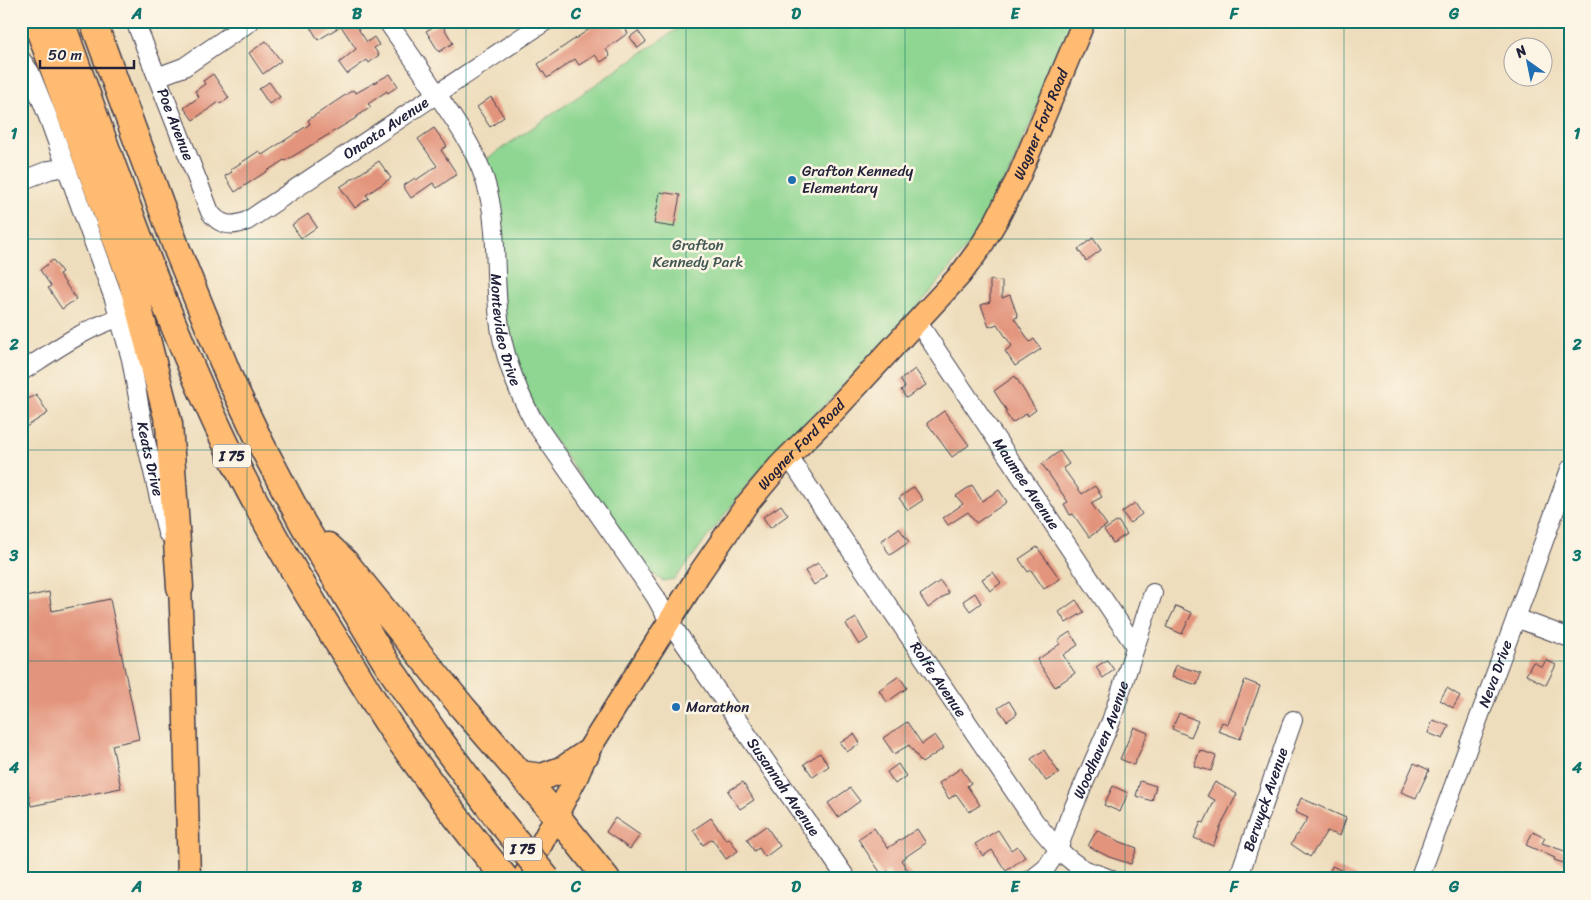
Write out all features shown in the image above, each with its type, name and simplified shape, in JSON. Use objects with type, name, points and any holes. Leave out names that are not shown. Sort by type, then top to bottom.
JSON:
[{"type":"highway","points":[[36,21],[132,282],[169,424],[180,587]]},
{"type":"highway","name":"I 75","points":[[61,21],[156,282],[183,349],[224,440],[257,506],[295,575],[392,730],[482,851],[506,879]]},
{"type":"highway","name":"I 75","points":[[93,21],[178,252],[230,379],[262,446],[303,524],[387,664],[436,735],[499,820],[547,879]]},
{"type":"highway","points":[[303,524],[345,562],[463,708],[556,815],[607,879]]},
{"type":"highway","points":[[520,774],[542,777],[564,769],[586,754]]},
{"type":"main road","name":"Wagner Ford Road","points":[[523,879],[577,776],[586,754],[669,621],[748,504],[789,457],[960,276],[996,221],[1019,176],[1084,21]]},
{"type":"main road","name":"Keats Drive","points":[[180,587],[189,879]]},
{"type":"street","name":"Poe Avenue","points":[[135,21],[210,212],[221,223]]},
{"type":"street","points":[[157,76],[184,67],[251,21]]},
{"type":"street","name":"Montevideo Drive","points":[[387,21],[460,128],[480,165],[488,192],[494,228],[499,319],[504,348],[510,372],[522,400],[533,420],[654,596],[669,621]]},
{"type":"street","name":"Onaota Avenue","points":[[221,223],[237,225],[247,221],[546,21]]},
{"type":"street","name":"Keats Drive","points":[[21,60],[36,86],[120,318],[131,359],[145,438],[180,587]]},
{"type":"street","points":[[21,181],[49,170],[66,167]]},
{"type":"street","points":[[21,372],[78,336],[100,324],[120,318]]},
{"type":"street","name":"Maumee Avenue","points":[[917,321],[1136,646]]},
{"type":"street","name":"Rolfe Avenue","points":[[789,457],[846,545],[1035,822],[1058,850],[1072,862],[1110,879]]},
{"type":"street","name":"Neva Drive","points":[[1419,879],[1570,469]]},
{"type":"street","name":"Woodhaven Avenue","points":[[1032,879],[1046,868],[1058,850],[1069,818],[1111,721],[1153,593]]},
{"type":"street","points":[[1516,618],[1570,638]]},
{"type":"street","name":"Susannah Avenue","points":[[669,621],[847,879]]},
{"type":"street","name":"Berwyck Avenue","points":[[1238,879],[1293,720]]},
{"type":"green space","name":"Grafton Kennedy Park","points":[[689,21],[1074,21],[1010,171],[987,216],[963,252],[928,295],[819,411],[755,475],[674,579],[662,581],[643,566],[544,425],[521,384],[508,340],[485,160]]},
{"type":"building","points":[[307,21],[353,21],[367,42],[374,37],[379,45],[374,48],[379,55],[369,63],[367,60],[347,74],[339,63],[356,49],[341,26],[318,40]]},
{"type":"building","points":[[591,21],[620,21],[628,33],[606,49],[610,56],[601,62],[595,55],[579,65],[575,59],[547,78],[538,64],[594,26]]},
{"type":"building","points":[[441,23],[453,43],[439,52],[426,31]]},
{"type":"building","points":[[638,31],[646,42],[638,48],[630,37]]},
{"type":"building","points":[[266,41],[281,61],[263,74],[249,53]]},
{"type":"building","points":[[213,74],[229,98],[220,104],[219,102],[193,120],[184,108],[199,97],[195,91],[205,84],[203,81]]},
{"type":"building","points":[[390,74],[398,86],[368,104],[371,107],[235,192],[225,176],[232,172],[230,170],[259,151],[262,155],[310,124],[308,120],[353,90],[356,93]]},
{"type":"building","points":[[269,82],[280,97],[269,104],[259,89]]},
{"type":"building","points":[[491,97],[504,117],[490,127],[477,107]]},
{"type":"building","points":[[434,128],[447,146],[441,150],[457,174],[437,188],[433,183],[411,198],[403,186],[437,166],[418,139]]},
{"type":"building","points":[[379,161],[391,178],[366,195],[369,198],[355,208],[340,187]]},
{"type":"building","points":[[660,192],[680,195],[674,227],[654,224]]},
{"type":"building","points":[[308,214],[317,227],[301,238],[292,225]]},
{"type":"building","points":[[1093,238],[1101,250],[1086,261],[1078,249]]},
{"type":"building","points":[[53,260],[62,272],[59,274],[76,299],[62,309],[48,288],[51,286],[40,270]]},
{"type":"building","points":[[990,280],[1002,281],[1002,298],[1010,295],[1018,317],[1014,318],[1030,342],[1034,339],[1041,349],[1015,366],[1005,351],[1012,346],[997,324],[989,327],[981,305],[990,302]]},
{"type":"building","points":[[915,369],[926,385],[906,398],[901,390],[905,387],[900,380]]},
{"type":"building","points":[[1015,376],[1036,410],[1028,416],[1027,413],[1012,423],[1005,412],[1007,411],[994,391]]},
{"type":"building","points":[[36,394],[48,413],[21,430],[21,404]]},
{"type":"building","points":[[944,411],[969,445],[952,457],[927,423]]},
{"type":"building","points":[[1060,451],[1069,464],[1063,468],[1082,494],[1095,486],[1102,497],[1091,503],[1107,525],[1089,537],[1073,514],[1070,515],[1064,504],[1068,502],[1042,464]]},
{"type":"building","points":[[972,485],[982,501],[999,490],[1007,502],[976,523],[968,512],[948,525],[943,518],[963,504],[956,496]]},
{"type":"building","points":[[914,487],[923,500],[908,510],[899,498]]},
{"type":"building","points":[[1135,503],[1142,514],[1130,523],[1122,512]]},
{"type":"building","points":[[781,505],[788,515],[770,528],[763,517]]},
{"type":"building","points":[[1118,521],[1127,534],[1113,543],[1104,530]]},
{"type":"building","points":[[899,528],[909,542],[890,555],[881,541]]},
{"type":"building","points":[[1037,547],[1060,579],[1044,589],[1031,570],[1028,572],[1019,559]]},
{"type":"building","points":[[818,563],[827,576],[814,585],[805,571]]},
{"type":"building","points":[[993,572],[1001,583],[990,591],[982,579]]},
{"type":"building","points":[[940,581],[949,593],[928,608],[920,595]]},
{"type":"building","points":[[49,592],[52,611],[110,599],[139,739],[112,745],[121,788],[31,806],[21,757],[21,598]]},
{"type":"building","points":[[975,593],[981,603],[970,611],[963,601]]},
{"type":"building","points":[[1076,600],[1084,612],[1066,623],[1059,612]]},
{"type":"building","points":[[1176,606],[1192,613],[1182,634],[1166,627]]},
{"type":"building","points":[[856,618],[868,639],[859,645],[846,624]]},
{"type":"building","points":[[1070,632],[1078,645],[1063,655],[1075,673],[1055,687],[1037,660],[1060,644],[1058,640]]},
{"type":"building","points":[[1107,660],[1114,670],[1103,678],[1096,667]]},
{"type":"building","points":[[1546,660],[1556,665],[1546,685],[1526,675],[1533,662],[1542,667]]},
{"type":"building","points":[[1176,665],[1201,673],[1197,685],[1172,677]]},
{"type":"building","points":[[899,676],[907,688],[887,702],[879,690]]},
{"type":"building","points":[[1245,680],[1260,686],[1240,739],[1218,731],[1222,722],[1228,724]]},
{"type":"building","points":[[1447,688],[1460,696],[1453,708],[1440,700]]},
{"type":"building","points":[[1009,701],[1017,714],[1007,721],[998,708]]},
{"type":"building","points":[[1179,713],[1198,721],[1191,737],[1172,729]]},
{"type":"building","points":[[1433,720],[1449,726],[1443,739],[1428,733]]},
{"type":"building","points":[[907,722],[922,744],[935,735],[944,748],[922,763],[909,745],[894,754],[883,738]]},
{"type":"building","points":[[1134,727],[1148,733],[1134,765],[1120,759]]},
{"type":"building","points":[[854,734],[860,743],[847,752],[840,743]]},
{"type":"building","points":[[1044,750],[1059,773],[1046,781],[1031,759]]},
{"type":"building","points":[[1200,750],[1216,756],[1211,771],[1194,766]]},
{"type":"building","points":[[820,753],[829,766],[813,777],[804,764]]},
{"type":"building","points":[[1414,763],[1429,770],[1416,798],[1401,792]]},
{"type":"building","points":[[898,764],[906,776],[895,784],[887,772]]},
{"type":"building","points":[[961,768],[971,783],[967,786],[980,805],[969,812],[956,794],[949,799],[939,783]]},
{"type":"building","points":[[1140,781],[1156,786],[1152,801],[1136,796]]},
{"type":"building","points":[[743,782],[754,800],[740,809],[728,791]]},
{"type":"building","points":[[1215,782],[1237,794],[1219,829],[1213,846],[1194,838],[1201,822],[1204,823],[1215,800],[1207,796]]},
{"type":"building","points":[[1113,786],[1128,793],[1120,812],[1104,805]]},
{"type":"building","points":[[850,788],[860,801],[838,817],[828,803]]},
{"type":"building","points":[[1301,798],[1346,818],[1340,836],[1327,831],[1310,857],[1291,844],[1308,818],[1295,812]]},
{"type":"building","points":[[615,818],[640,835],[630,849],[606,832]]},
{"type":"building","points":[[711,818],[726,840],[729,838],[738,851],[726,859],[712,839],[703,845],[693,830]]},
{"type":"building","points":[[766,826],[780,846],[765,857],[759,848],[754,851],[747,839]]},
{"type":"building","points":[[874,828],[888,848],[917,829],[926,843],[901,860],[914,879],[894,879],[888,871],[882,875],[858,839]]},
{"type":"building","points":[[998,830],[1011,850],[1017,846],[1025,857],[1006,871],[992,850],[983,856],[975,844]]},
{"type":"building","points":[[1097,830],[1137,848],[1131,864],[1109,857],[1088,846]]},
{"type":"building","points":[[1533,832],[1545,838],[1542,843],[1570,853],[1570,865],[1554,860],[1555,858],[1526,845]]},
{"type":"building","points":[[1332,866],[1361,879],[1327,879]]},
{"type":"place","name":"Grafton Kennedy Elementary","points":[[792,180]]},
{"type":"place","name":"Marathon","points":[[676,707]]}]
